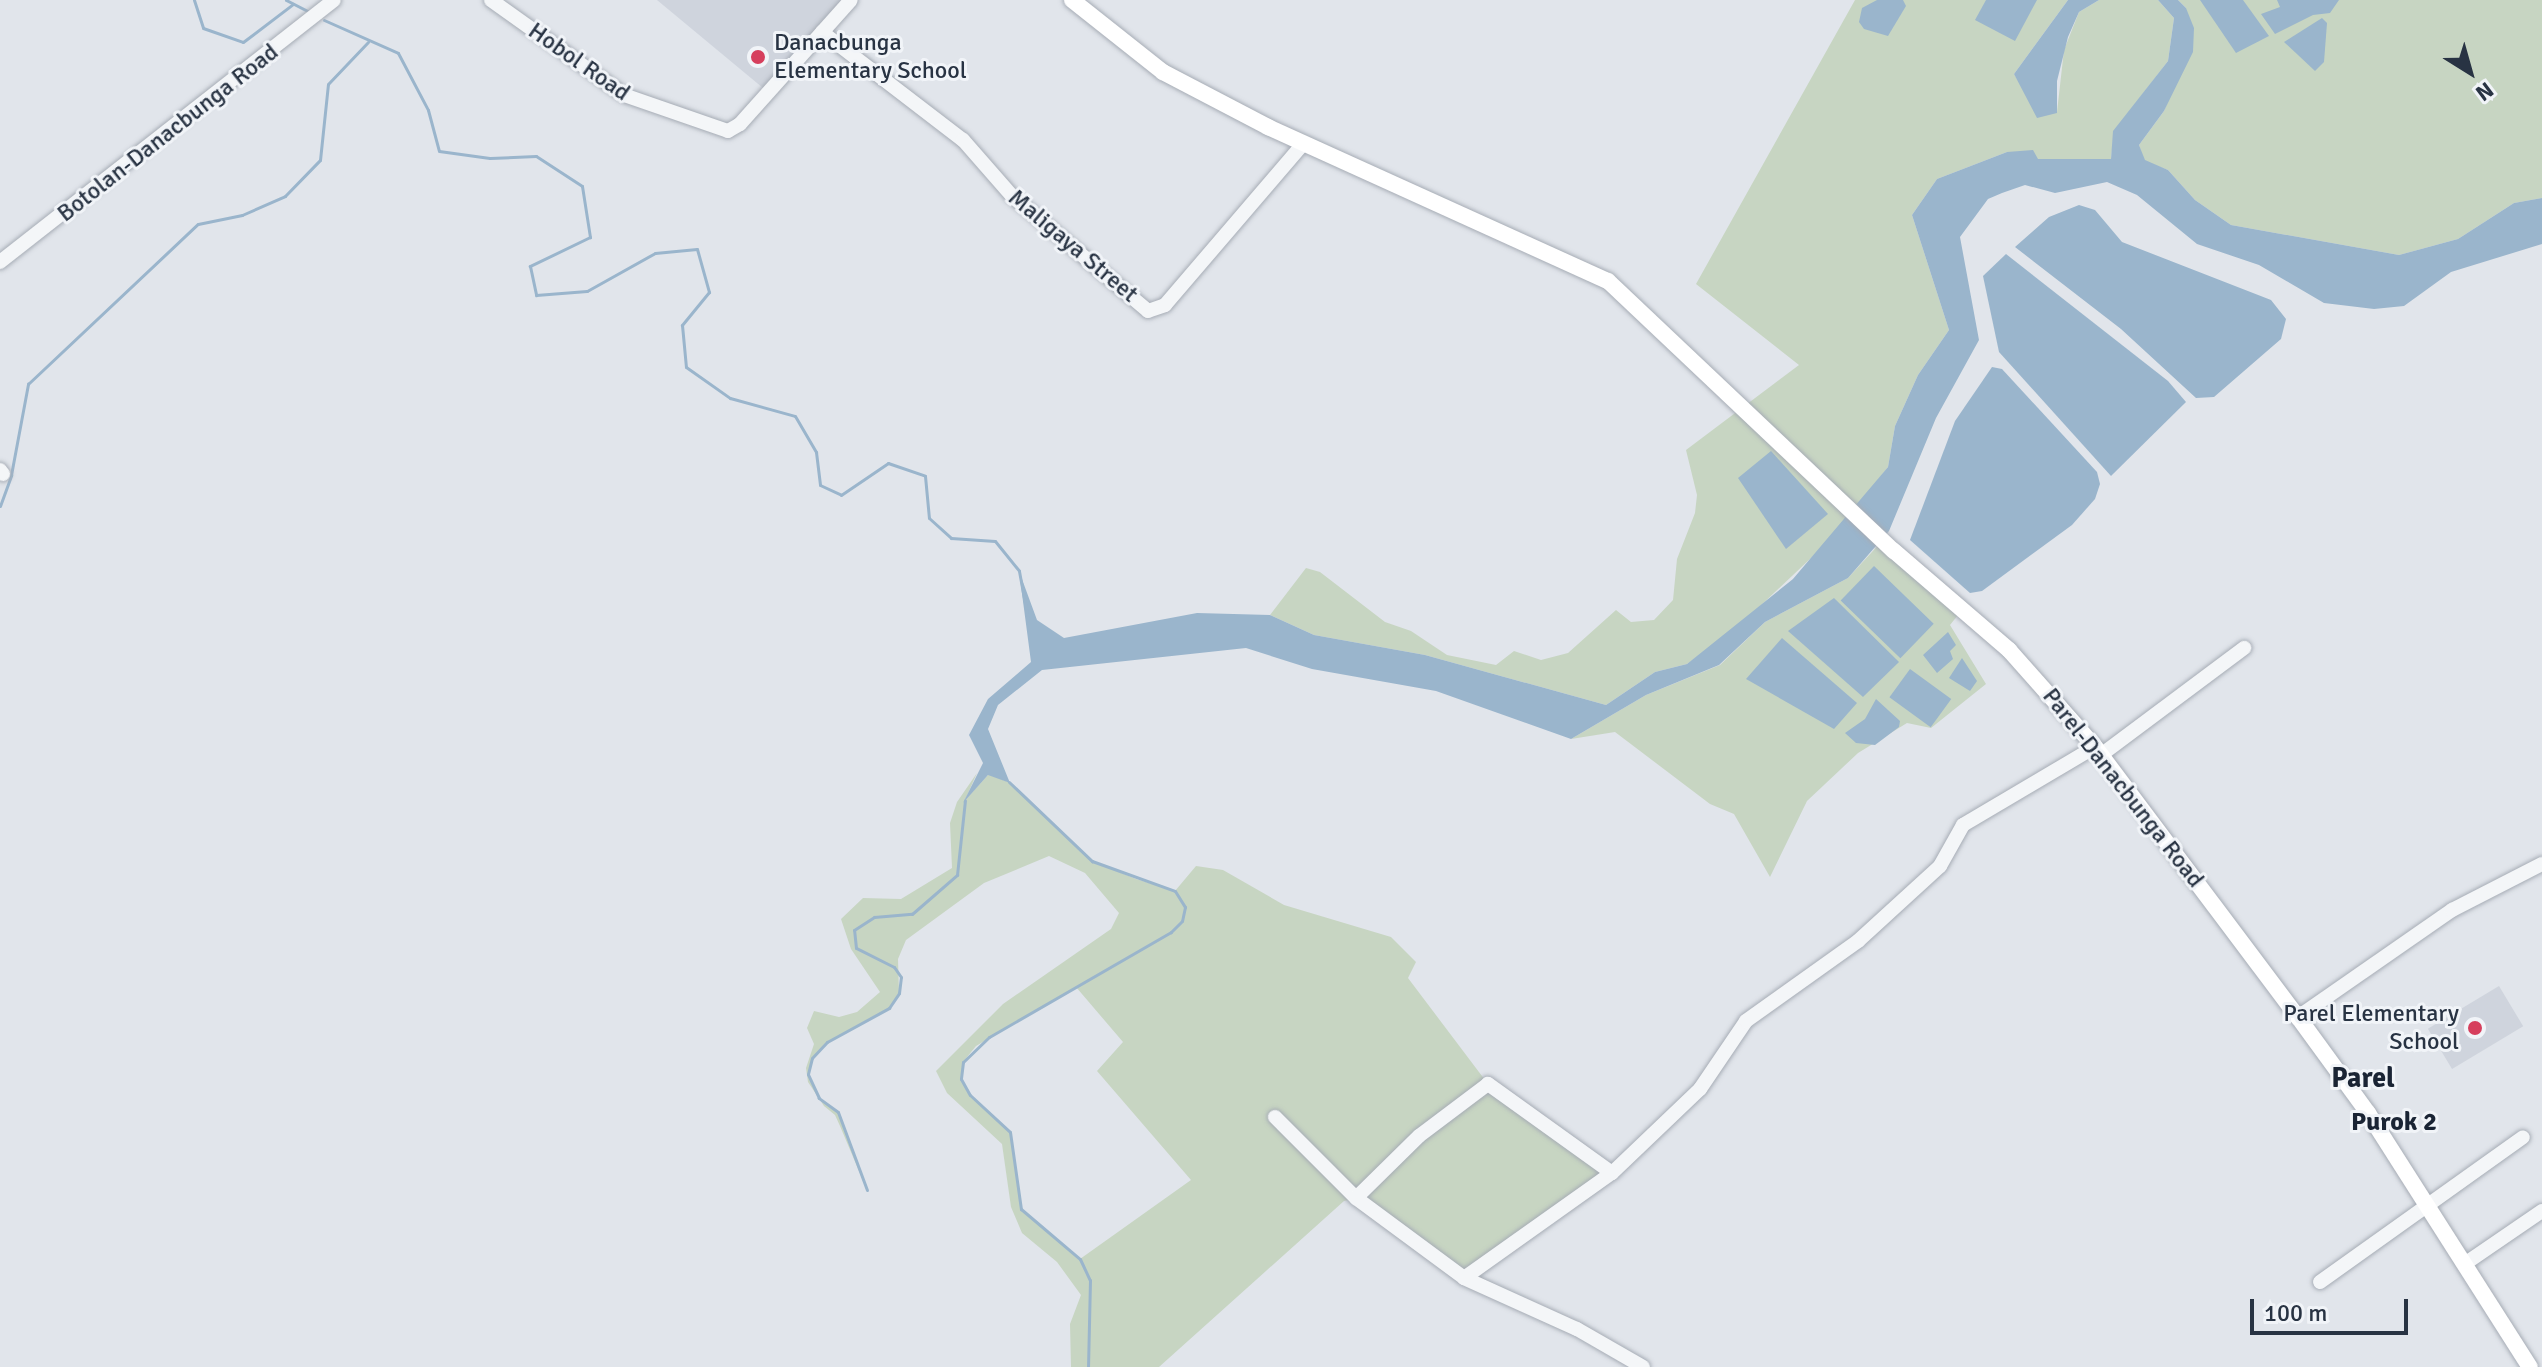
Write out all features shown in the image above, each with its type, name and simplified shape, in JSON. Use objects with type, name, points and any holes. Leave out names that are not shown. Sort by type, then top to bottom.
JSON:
[{"type":"main road","name":"Parel-Danacbunga Road","points":[[1072,0],[1163,72],[1304,143],[1608,281],[1894,551],[2009,650],[2098,751],[2368,1113],[2530,1367]]},
{"type":"street","name":"Botolan-Danacbunga Road","points":[[1,260],[334,0]]},
{"type":"street","name":"Hobol Road","points":[[491,0],[624,95],[721,131],[740,124],[851,0]]},
{"type":"street","name":"Maligaya Street","points":[[822,32],[963,140],[1012,196],[1148,311],[1165,305],[1304,143]]},
{"type":"street","points":[[1464,1278],[1612,1173],[1700,1089],[1746,1021],[1858,941],[1940,866],[1963,825],[2098,751],[2244,648]]},
{"type":"street","points":[[2298,1017],[2452,910],[2542,864]]},
{"type":"street","points":[[1356,1198],[1419,1136],[1488,1084],[1612,1173]]},
{"type":"street","points":[[1275,1117],[1356,1198],[1464,1278],[1577,1329],[1643,1367]]},
{"type":"street","points":[[2320,1282],[2523,1137]]},
{"type":"street","points":[[2466,1263],[2542,1211]]},
{"type":"shaded area","name":"Danacbunga Elementary School","points":[[657,0],[842,0],[763,88]]},
{"type":"shaded area","name":"Parel Elementary School","points":[[2499,986],[2523,1026],[2452,1069],[2428,1029]]},
{"type":"green space","points":[[1855,0],[2068,0],[2014,74],[2031,101],[2057,112],[2064,50],[2079,12],[2099,0],[2158,0],[2174,18],[2168,61],[2114,131],[2111,159],[2037,159],[2007,152],[1937,179],[1912,215],[1949,330],[1918,375],[1895,426],[1888,467],[1830,540],[1738,627],[1687,664],[1655,672],[1606,705],[1425,655],[1314,635],[1270,615],[1306,568],[1320,572],[1385,622],[1411,631],[1447,655],[1496,665],[1514,651],[1541,660],[1568,653],[1616,610],[1631,622],[1654,620],[1673,600],[1677,559],[1695,513],[1697,495],[1686,450],[1799,365],[1696,284]]},
{"type":"green space","points":[[2178,0],[2542,0],[2542,198],[2514,203],[2458,239],[2399,255],[2231,225],[2195,200],[2168,170],[2144,161],[2139,145],[2164,111],[2176,81],[2186,8]]},
{"type":"green space","points":[[1883,540],[1962,610],[1950,625],[1986,684],[1931,728],[1907,723],[1858,753],[1807,801],[1770,877],[1734,814],[1710,804],[1615,732],[1571,739],[1646,695],[1720,665],[1765,622],[1848,578]]},
{"type":"green space","points":[[977,773],[965,800],[989,774],[1010,783],[1092,861],[1136,879],[1175,891],[1196,866],[1223,870],[1284,905],[1391,937],[1416,962],[1408,978],[1488,1084],[1612,1173],[1464,1278],[1357,1198],[1344,1201],[1159,1367],[1071,1367],[1070,1324],[1081,1295],[1057,1262],[1022,1233],[1011,1207],[1002,1144],[947,1093],[936,1071],[1003,1004],[1111,929],[1119,913],[1085,873],[1049,856],[984,883],[906,940],[898,959],[899,993],[889,1008],[827,1042],[812,1058],[808,1074],[819,1098],[838,1112],[867,1190],[835,1115],[824,1106],[808,1082],[806,1068],[814,1044],[807,1028],[814,1011],[839,1017],[857,1012],[880,992],[851,949],[841,919],[863,898],[901,899],[952,868],[950,823],[957,802]],"holes":[[[1076,987],[1123,1042],[1097,1071],[1191,1180],[1080,1259],[1021,1209],[1010,1132],[970,1095],[961,1079],[963,1062],[976,1046]]]},
{"type":"water","points":[[1877,0],[1903,0],[1906,6],[1888,36],[1864,29],[1859,22],[1862,8]]},
{"type":"water","points":[[1986,0],[2037,0],[2015,41],[1975,20]]},
{"type":"water","points":[[2068,0],[2099,0],[2079,12],[2068,37],[2057,81],[2057,113],[2037,118],[2014,74]]},
{"type":"water","points":[[2158,0],[2178,0],[2186,8],[2194,28],[2193,52],[2164,111],[2139,145],[2145,160],[2168,170],[2195,200],[2231,225],[2399,255],[2458,239],[2514,203],[2542,198],[2542,244],[2451,272],[2404,306],[2374,309],[2324,303],[2259,265],[2197,244],[2137,195],[2107,182],[2055,193],[2025,185],[2002,193],[1988,199],[1960,237],[1979,340],[1936,418],[1889,531],[1848,578],[1765,622],[1719,665],[1646,695],[1571,739],[1436,691],[1312,669],[1246,648],[1042,670],[998,705],[988,729],[1010,783],[988,775],[963,803],[983,763],[969,735],[988,699],[1031,662],[1019,571],[1037,620],[1064,638],[1197,613],[1270,615],[1314,635],[1425,655],[1606,705],[1655,672],[1687,664],[1793,579],[1888,467],[1895,426],[1918,375],[1949,330],[1912,215],[1937,179],[2007,152],[2033,150],[2038,159],[2111,159],[2113,131],[2168,61],[2174,18]]},
{"type":"water","points":[[2200,0],[2243,0],[2269,36],[2236,53]]},
{"type":"water","points":[[2277,0],[2339,0],[2330,13],[2313,15],[2275,34],[2261,14],[2280,7]]},
{"type":"water","points":[[2322,18],[2327,23],[2324,62],[2315,71],[2284,42]]},
{"type":"water","points":[[2079,205],[2095,210],[2122,242],[2271,300],[2286,319],[2281,339],[2214,397],[2196,398],[2121,329],[2015,247],[2049,217]]},
{"type":"water","points":[[2006,254],[2168,381],[2186,402],[2111,476],[1999,352],[1983,276]]},
{"type":"water","points":[[1992,367],[2002,369],[2097,472],[2100,484],[2095,499],[2072,525],[1982,591],[1970,593],[1910,540],[1955,421]]},
{"type":"water","points":[[1771,451],[1828,514],[1786,549],[1738,478]]},
{"type":"water","points":[[1874,566],[1934,624],[1900,658],[1841,601]]},
{"type":"water","points":[[1834,598],[1899,662],[1863,697],[1788,631]]},
{"type":"water","points":[[1948,632],[1956,645],[1950,651],[1953,659],[1937,673],[1923,655]]},
{"type":"water","points":[[1782,638],[1857,703],[1834,729],[1746,679]]},
{"type":"water","points":[[1962,658],[1977,681],[1970,691],[1949,678]]},
{"type":"water","points":[[1910,669],[1951,699],[1931,727],[1889,697]]},
{"type":"water","points":[[1876,699],[1900,721],[1899,727],[1875,745],[1856,743],[1845,733],[1865,719]]},
{"type":"waterway","points":[[194,0],[203,28],[243,42],[293,4]]},
{"type":"waterway","points":[[286,0],[311,13]]},
{"type":"waterway","points":[[324,20],[398,53],[428,110],[439,151],[490,158],[536,156],[582,186],[590,237],[530,266],[536,295],[587,291],[655,253],[697,249],[709,292],[682,325],[686,367],[730,398],[795,416],[816,452],[820,485],[841,495],[888,463],[925,476],[929,518],[951,538],[995,541],[1019,571],[1028,620]]},
{"type":"waterway","points":[[0,506],[11,475],[28,384],[198,224],[242,215],[285,196],[320,160],[328,84],[368,42]]},
{"type":"waterway","points":[[1009,782],[1092,861],[1175,891],[1185,907],[1182,921],[1171,932],[989,1037],[963,1062],[961,1079],[970,1095],[1010,1132],[1021,1209],[1080,1259],[1090,1280],[1088,1367]]},
{"type":"waterway","points":[[867,1190],[838,1112],[819,1098],[808,1074],[812,1058],[827,1042],[889,1008],[899,993],[901,977],[894,967],[856,948],[854,930],[874,917],[912,914],[957,875],[965,800]]},
{"type":"place","name":"Danacbunga Elementary School","points":[[758,57]]},
{"type":"place","name":"Parel Elementary School","points":[[2475,1028]]},
{"type":"district","name":"Parel","points":[[2363,1078]]},
{"type":"district","name":"Purok 2","points":[[2394,1123]]}]
